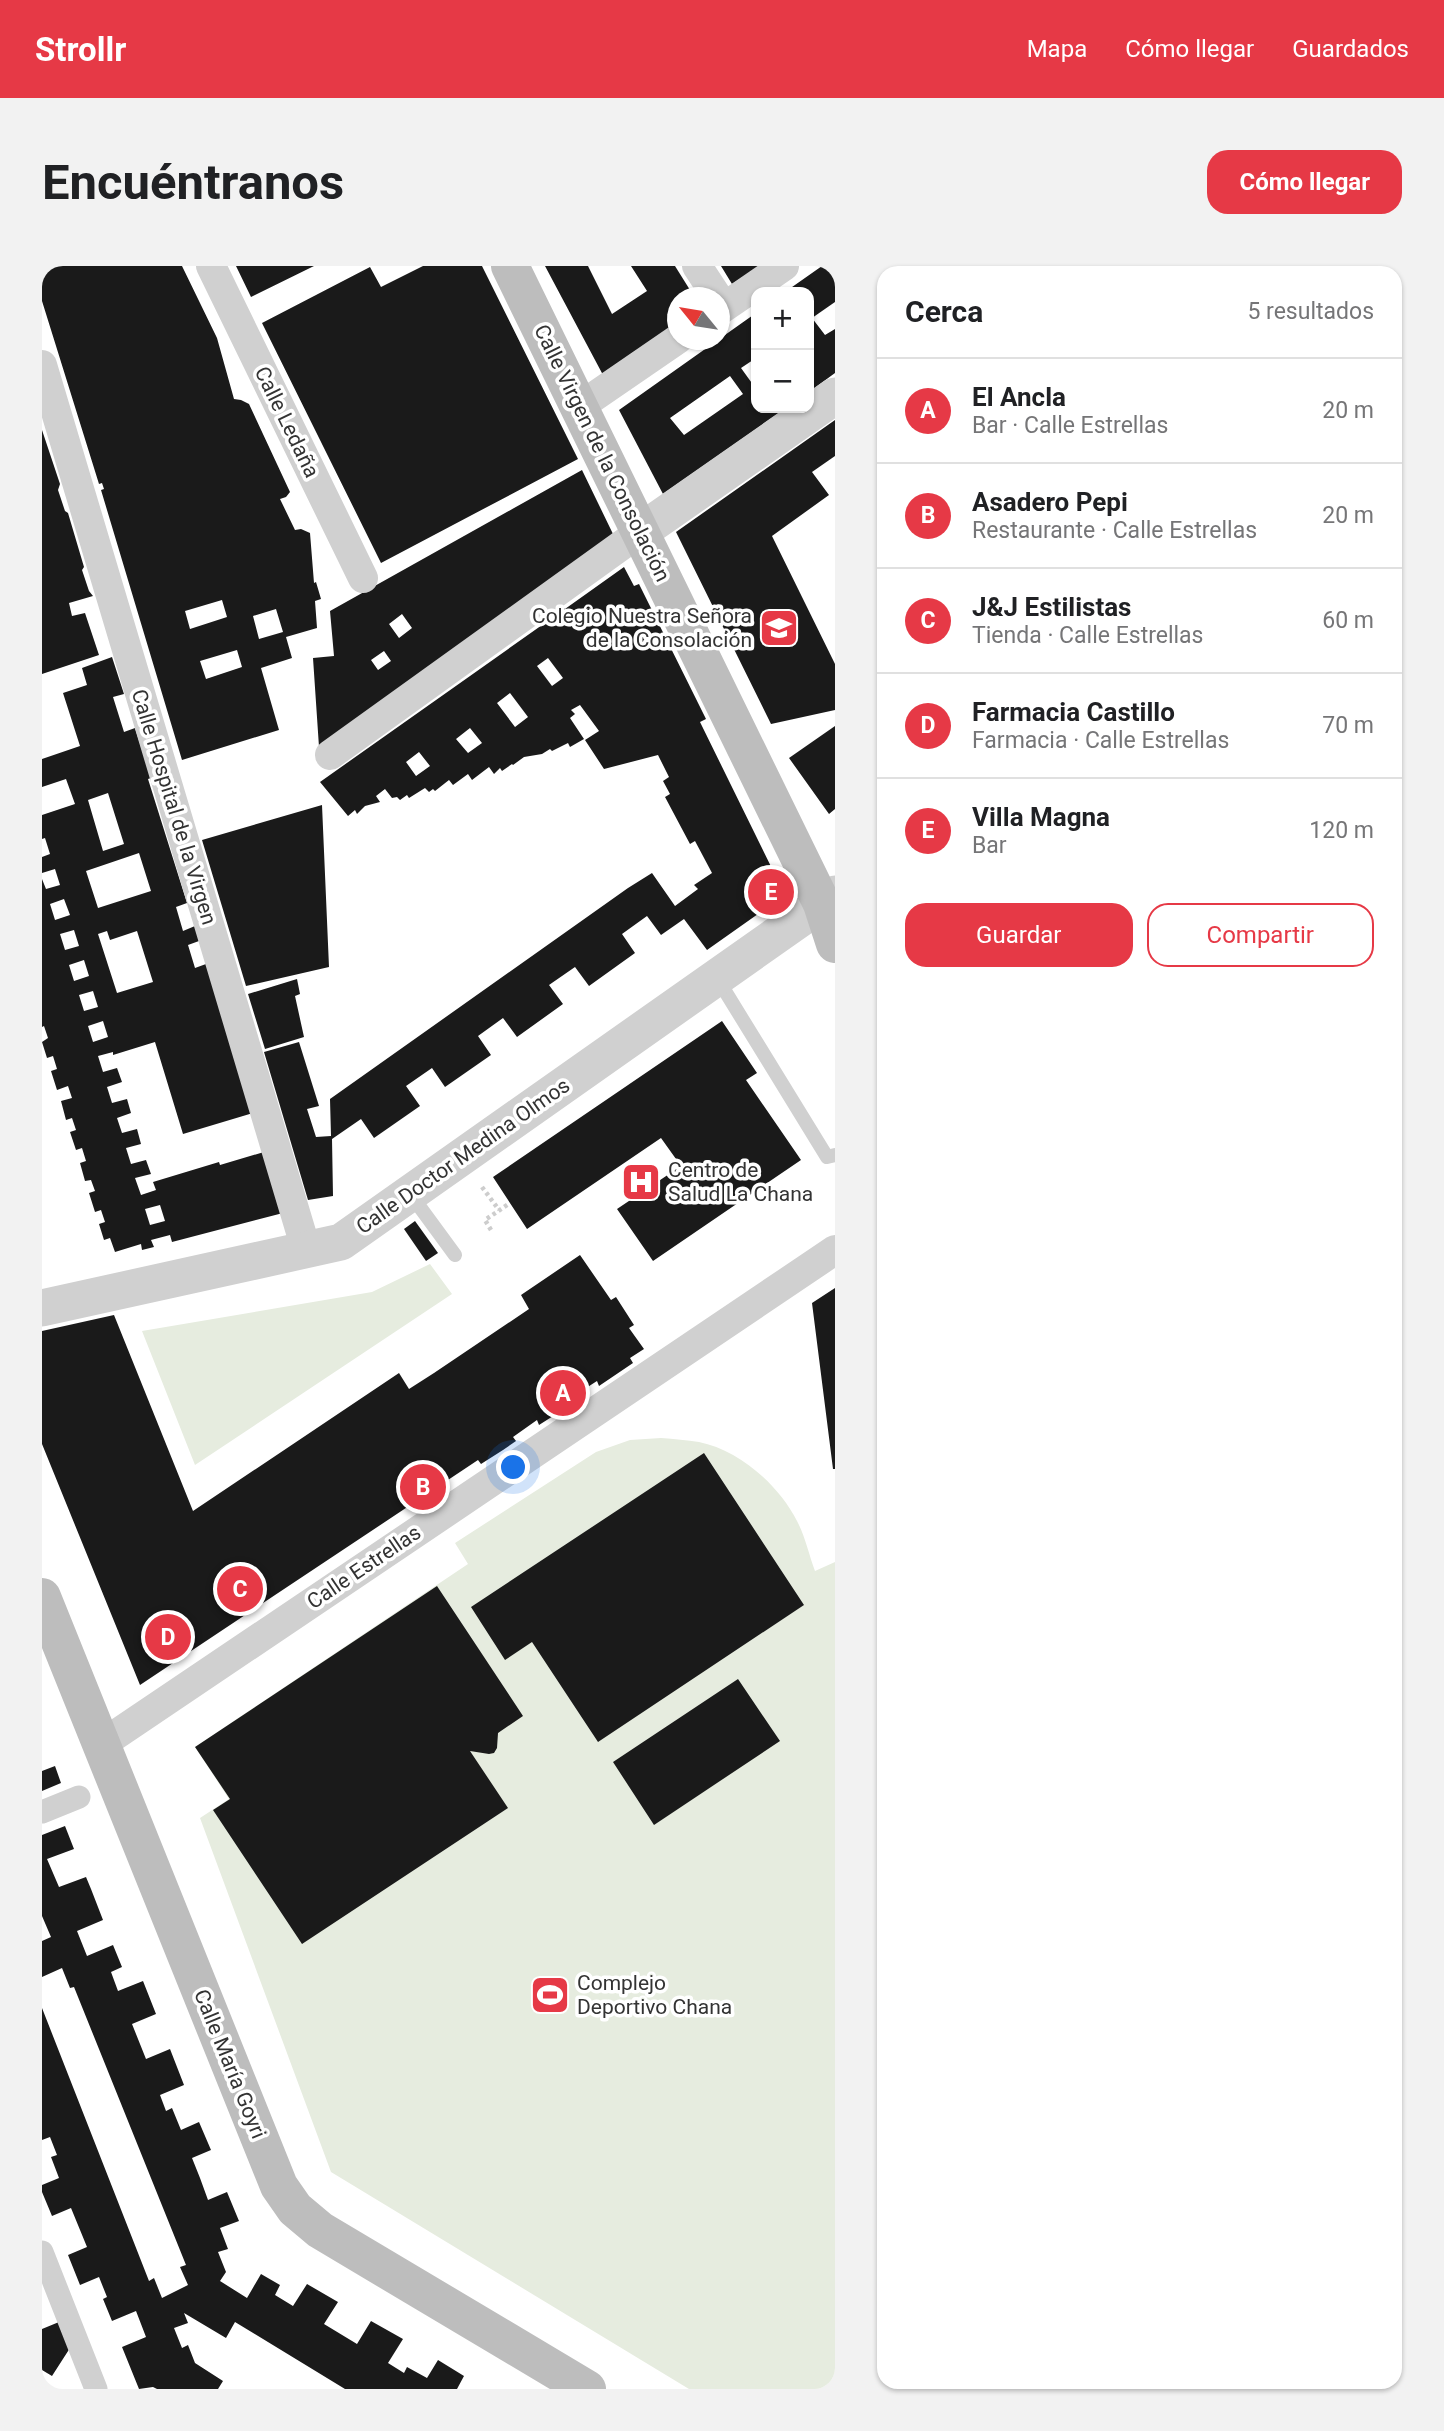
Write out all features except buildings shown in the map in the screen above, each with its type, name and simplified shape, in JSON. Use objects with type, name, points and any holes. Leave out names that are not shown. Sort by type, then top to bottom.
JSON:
[{"type":"main road","name":"Calle Virgen de la Consolación","points":[[510,266],[640,532],[828,899],[835,944]]},
{"type":"main road","name":"Calle María Goyri","points":[[42,1597],[279,2186],[295,2209],[320,2230],[587,2389]]},
{"type":"street","name":"Calle Ledaña","points":[[212,266],[363,578]]},
{"type":"street","points":[[697,266],[710,287]]},
{"type":"street","points":[[730,298],[783,266]]},
{"type":"street","points":[[579,407],[667,346]]},
{"type":"street","name":"Calle Hospital de la Virgen","points":[[42,365],[306,1249]]},
{"type":"street","points":[[330,755],[640,532],[835,396]]},
{"type":"street","name":"Calle Doctor Medina Olmos","points":[[42,1308],[341,1242],[828,899]]},
{"type":"street","name":"Calle Estrellas","points":[[102,1744],[835,1250]]},
{"type":"street","points":[[42,1812],[79,1797]]},
{"type":"street","points":[[42,2252],[96,2389]]},
{"type":"lane","points":[[717,977],[827,1157],[835,1155]]},
{"type":"lane","points":[[410,1194],[455,1255]]},
{"type":"path","points":[[491,1230],[485,1220],[510,1203]]},
{"type":"shaded area","points":[[430,1264],[452,1294],[195,1465],[142,1331],[372,1292]]},
{"type":"shaded area","name":"Complejo Deportivo Chana","points":[[661,1438],[714,1446],[743,1461],[769,1482],[789,1508],[802,1533],[815,1571],[835,1562],[835,2389],[689,2389],[331,2172],[200,1818],[229,1799],[195,1747],[468,1564],[455,1543],[596,1452],[630,1440]]},
{"type":"place","name":"Colegio Nuestra Señora de la Consolación","points":[[779,628]]},
{"type":"place","name":"Villa Magna","points":[[771,892]]},
{"type":"place","name":"Centro de Salud La Chana","points":[[641,1182]]},
{"type":"place","name":"El Ancla","points":[[563,1393]]},
{"type":"place","name":"Asadero Pepi","points":[[423,1487]]},
{"type":"place","name":"J&J Estilistas","points":[[240,1589]]},
{"type":"place","name":"Farmacia Castillo","points":[[168,1637]]},
{"type":"place","name":"Complejo Deportivo Chana","points":[[550,1995]]}]
